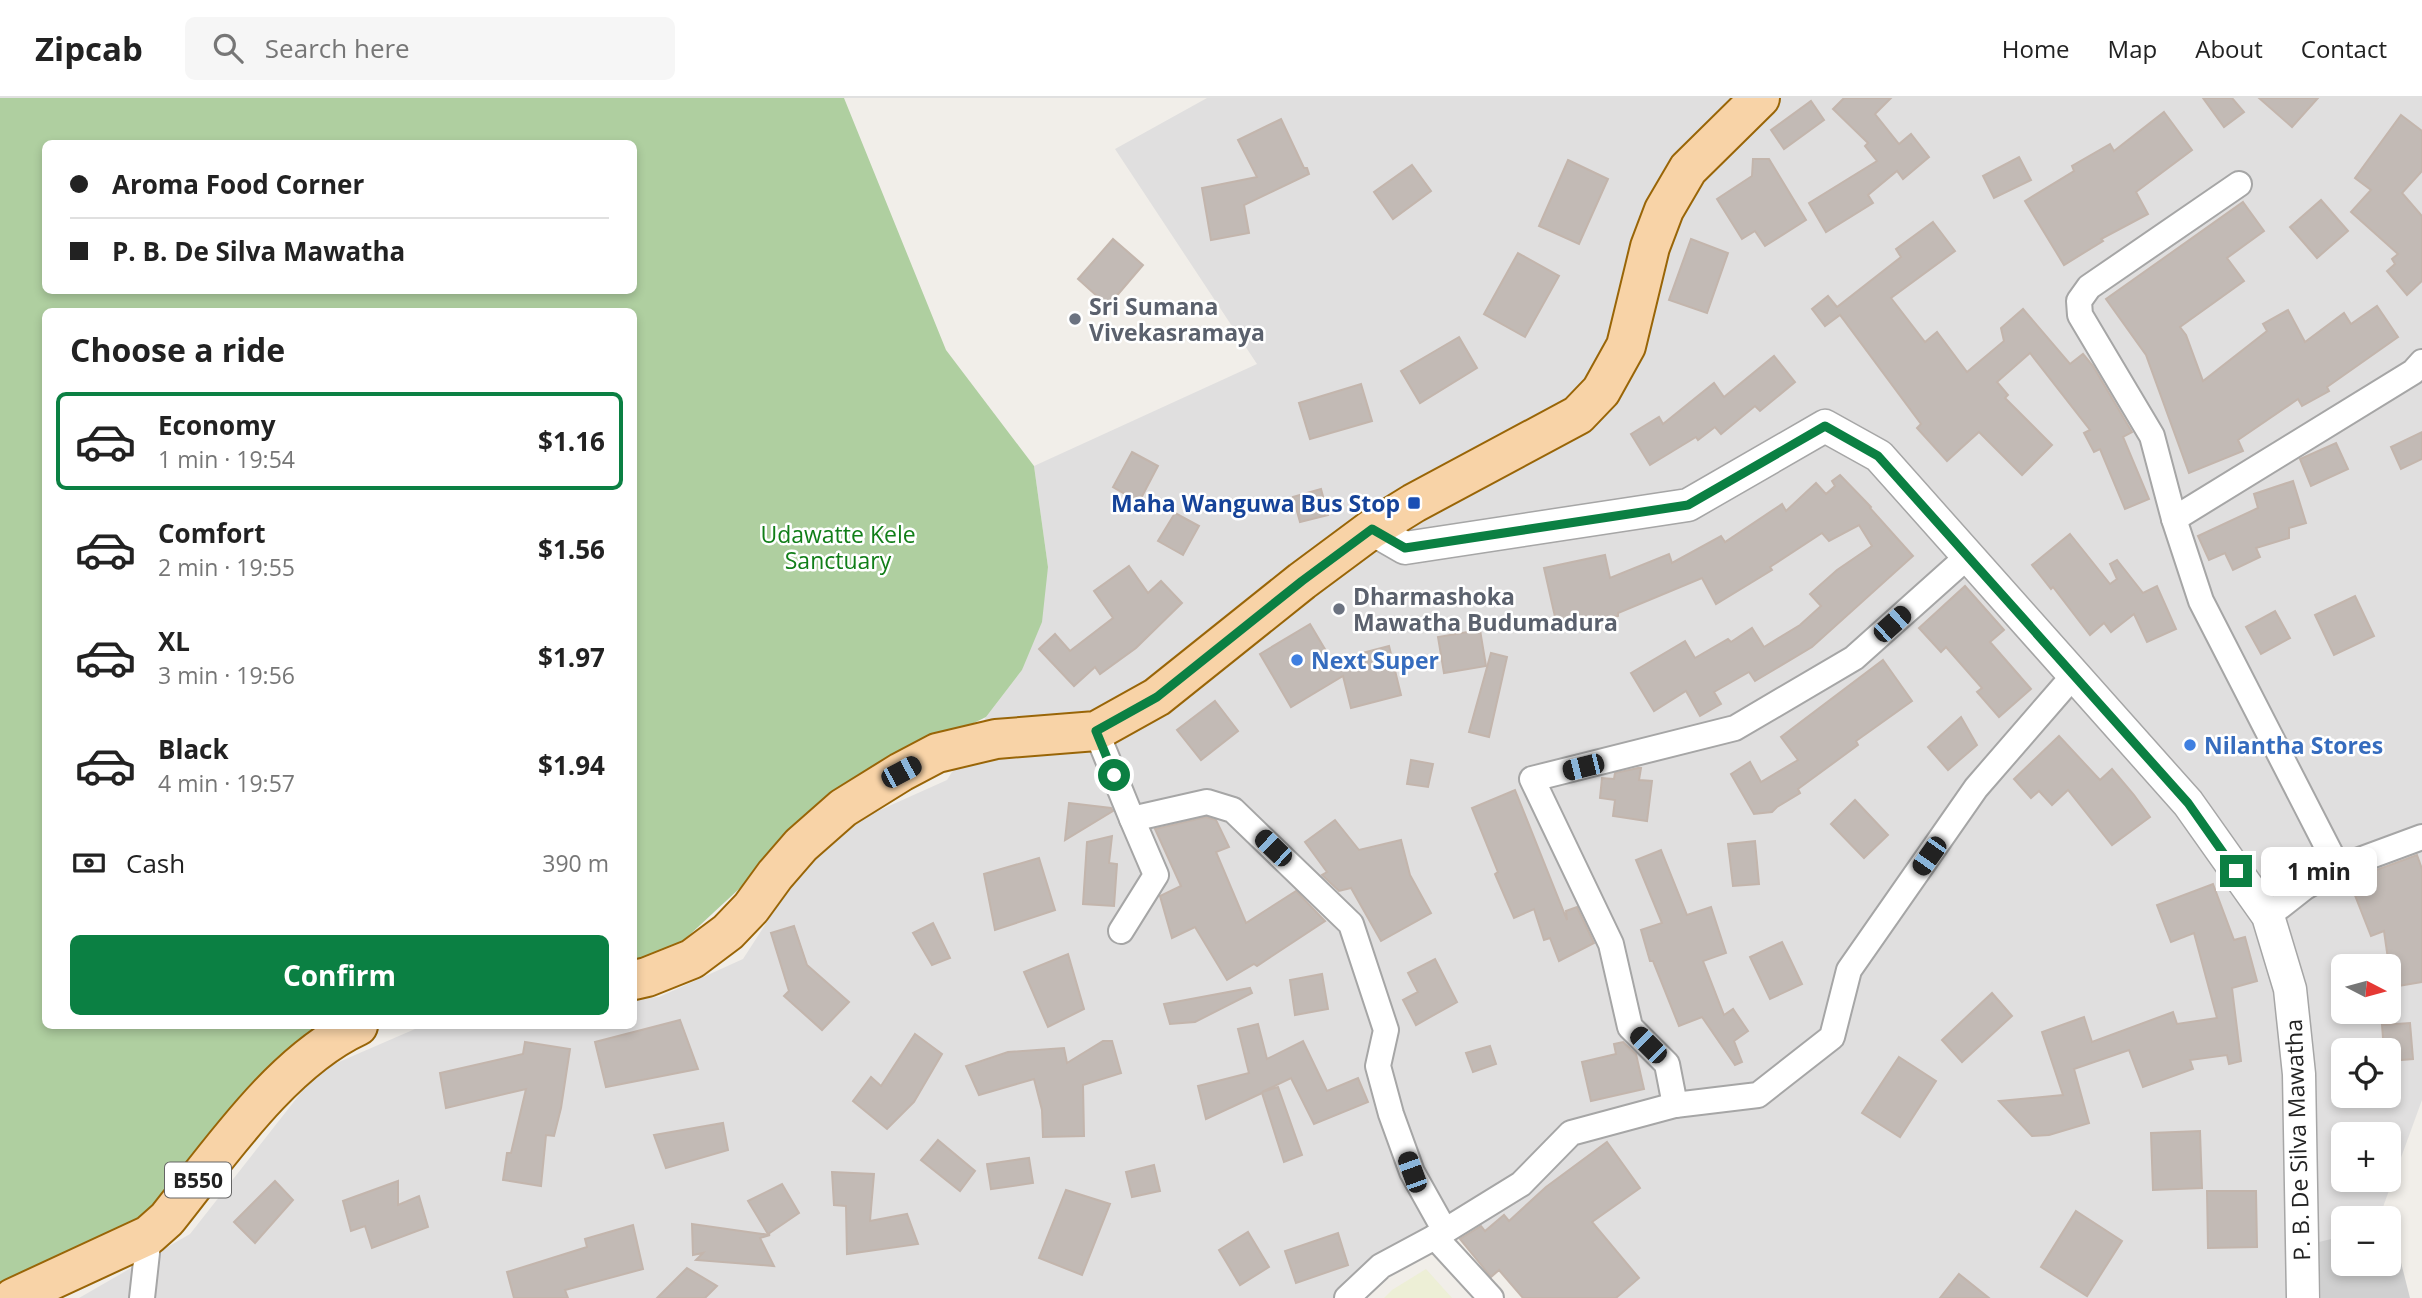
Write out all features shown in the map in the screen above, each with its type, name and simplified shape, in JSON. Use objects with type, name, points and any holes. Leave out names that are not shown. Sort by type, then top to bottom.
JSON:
[{"type":"main road","points":[[637,979],[692,959],[729,932],[801,845],[843,808],[901,772],[937,753],[996,739],[1096,731],[1157,697],[1302,581],[1372,529],[1414,503],[1578,415],[1601,391],[1626,346],[1650,247],[1664,211],[1688,169],[1760,98]]},
{"type":"main road","name":"B550","points":[[13,1298],[149,1235],[167,1219],[262,1101],[307,1059],[353,1029]]},
{"type":"street","points":[[2239,184],[2089,287],[2079,301],[2080,315],[2152,436],[2174,519],[2201,601],[2338,868]]},
{"type":"street","points":[[2174,519],[2413,372],[2422,362]]},
{"type":"street","name":"P. B. De Silva Mawatha","points":[[1372,529],[1405,548],[1688,505],[1825,426],[1878,456],[2188,803],[2268,916],[2290,989],[2299,1074],[2303,1298]]},
{"type":"street","points":[[1675,1105],[1667,1064],[1630,1027],[1611,944],[1532,779],[1735,728],[1854,658],[1967,557]]},
{"type":"street","points":[[1347,1298],[1381,1266],[1440,1234],[1521,1184],[1571,1133],[1675,1105],[1758,1095],[1832,1037],[1849,970],[1976,788],[2074,675]]},
{"type":"street","points":[[1096,731],[1156,875],[1121,932]]},
{"type":"street","points":[[1132,819],[1207,802],[1233,810],[1352,924],[1386,1030],[1378,1066],[1391,1114],[1412,1172],[1440,1234],[1491,1298]]},
{"type":"street","points":[[2268,916],[2305,887],[2338,868],[2422,837]]},
{"type":"street","points":[[142,1298],[149,1235]]},
{"type":"shaded area","points":[[1207,98],[2422,98],[2422,1100],[2401,1158],[2401,1122],[2331,1122],[2331,1192],[2388,1192],[2383,1206],[2331,1206],[2331,1276],[2345,1276],[2350,1298],[1531,1298],[1471,1220],[1348,1298],[79,1298],[190,1234],[318,1071],[415,1029],[637,1029],[637,999],[659,997],[743,959],[810,855],[869,815],[947,780],[986,717],[1022,670],[1048,567],[1034,466],[1257,364],[1115,149]]},
{"type":"shaded area","points":[[2331,1239],[2331,1276],[2401,1276],[2401,1262],[2410,1298],[2321,1298],[2319,1242]]},
{"type":"green space","name":"Udawatte Kele Sanctuary","points":[[0,98],[844,98],[946,350],[1034,466],[1048,567],[1042,622],[1022,670],[986,717],[929,745],[810,823],[684,940],[637,968],[637,308],[42,308],[42,1029],[355,1029],[101,1251],[0,1286]]},
{"type":"green space","points":[[1426,1269],[1452,1298],[1384,1298],[1392,1290]]},
{"type":"building","points":[[1844,98],[1891,98],[1875,114],[1899,144],[1911,134],[1929,157],[1903,179],[1897,171],[1868,195],[1873,203],[1826,232],[1809,203],[1877,161],[1865,146],[1868,143],[1833,109]]},
{"type":"building","points":[[2203,98],[2232,98],[2244,112],[2224,127]]},
{"type":"building","points":[[2259,98],[2318,98],[2292,127]]},
{"type":"building","points":[[1811,101],[1824,120],[1784,149],[1771,130]]},
{"type":"building","points":[[2164,112],[2192,150],[2136,192],[2148,214],[2101,239],[2103,241],[2064,265],[2025,201],[2074,171],[2072,166],[2110,144],[2114,151]]},
{"type":"building","points":[[2401,115],[2422,131],[2422,171],[2402,193],[2422,216],[2422,281],[2407,295],[2387,271],[2395,264],[2392,259],[2398,254],[2351,212],[2371,190],[2355,178]]},
{"type":"building","points":[[1281,119],[1309,174],[1244,205],[1249,233],[1211,240],[1202,188],[1257,177],[1238,140]]},
{"type":"building","points":[[2019,157],[2031,180],[1994,198],[1983,176]]},
{"type":"building","points":[[1753,159],[1769,159],[1806,220],[1765,246],[1755,231],[1742,239],[1717,199],[1752,176]]},
{"type":"building","points":[[1568,160],[1608,179],[1579,244],[1539,226]]},
{"type":"building","points":[[1412,165],[1431,191],[1393,219],[1374,192]]},
{"type":"building","points":[[2321,200],[2348,231],[2317,258],[2290,227]]},
{"type":"building","points":[[2243,202],[2264,231],[2227,258],[2244,281],[2180,327],[2186,335],[2203,381],[2267,331],[2263,324],[2288,310],[2305,342],[2344,313],[2351,324],[2377,306],[2398,337],[2327,387],[2329,391],[2302,406],[2298,399],[2238,440],[2243,451],[2189,473],[2146,355],[2106,299]]},
{"type":"building","points":[[1933,222],[1955,251],[1891,298],[1925,342],[1937,332],[1967,372],[2004,341],[2001,328],[2023,309],[2070,364],[2083,354],[2093,366],[2132,432],[2123,437],[2149,499],[2125,509],[2100,449],[2094,452],[2084,433],[2090,430],[2030,353],[1997,382],[2008,395],[2005,398],[2052,445],[2022,475],[1979,432],[1947,461],[1917,428],[1921,424],[1840,315],[1825,326],[1812,309],[1828,296],[1837,307],[1901,257],[1896,249]]},
{"type":"building","points":[[1113,239],[1143,265],[1108,306],[1078,279]]},
{"type":"building","points":[[1691,239],[1728,253],[1707,313],[1669,300]]},
{"type":"building","points":[[1518,253],[1559,276],[1525,337],[1484,314]]},
{"type":"building","points":[[1459,337],[1477,368],[1420,403],[1401,371]]},
{"type":"building","points":[[1774,356],[1795,382],[1760,411],[1755,406],[1721,434],[1715,427],[1698,440],[1696,437],[1650,465],[1631,434],[1659,417],[1663,424],[1714,383],[1724,397]]},
{"type":"building","points":[[1361,384],[1372,421],[1310,439],[1299,403]]},
{"type":"building","points":[[2422,432],[2422,459],[2401,469],[2391,447]]},
{"type":"building","points":[[2336,443],[2348,469],[2311,486],[2300,459]]},
{"type":"building","points":[[1132,452],[1158,466],[1139,502],[1113,487]]},
{"type":"building","points":[[1840,475],[1913,556],[1812,647],[1755,681],[1749,672],[1714,692],[1721,704],[1700,716],[1686,691],[1654,711],[1631,673],[1685,641],[1695,658],[1728,639],[1731,642],[1752,628],[1764,647],[1800,625],[1821,606],[1810,594],[1837,570],[1872,546],[1859,525],[1829,541],[1822,533],[1770,567],[1772,570],[1716,604],[1702,578],[1618,613],[1618,616],[1558,630],[1544,568],[1605,555],[1610,578],[1669,554],[1672,563],[1721,536],[1725,542],[1782,504],[1786,511],[1816,483],[1826,494],[1835,486],[1832,481]]},
{"type":"building","points":[[2293,481],[2306,523],[2289,528],[2289,538],[2256,548],[2260,557],[2233,570],[2225,553],[2209,560],[2198,536],[2258,508],[2254,494]]},
{"type":"building","points":[[1321,489],[1328,515],[1300,522],[1293,497]]},
{"type":"building","points":[[1175,513],[1199,526],[1183,555],[1158,541]]},
{"type":"building","points":[[2070,534],[2110,584],[2117,579],[2110,564],[2117,560],[2143,593],[2157,586],[2176,629],[2147,642],[2134,614],[2111,632],[2104,623],[2090,635],[2053,587],[2051,589],[2032,565]]},
{"type":"building","points":[[1129,566],[1148,593],[1161,581],[1182,603],[1136,648],[1100,674],[1095,667],[1074,686],[1039,649],[1055,634],[1070,651],[1113,618],[1094,591]]},
{"type":"building","points":[[1965,586],[2004,630],[1990,642],[2031,689],[1999,717],[1977,692],[1982,688],[1946,647],[1941,652],[1919,628]]},
{"type":"building","points":[[2355,596],[2374,636],[2334,655],[2315,615]]},
{"type":"building","points":[[2275,611],[2290,638],[2261,654],[2246,627]]},
{"type":"building","points":[[1310,624],[1332,661],[1389,646],[1401,695],[1351,708],[1343,676],[1291,707],[1260,654]]},
{"type":"building","points":[[1480,630],[1486,666],[1444,673],[1438,637]]},
{"type":"building","points":[[1491,653],[1507,657],[1489,737],[1469,732]]},
{"type":"building","points":[[1883,660],[1912,701],[1856,741],[1858,745],[1798,789],[1800,793],[1772,812],[1754,814],[1731,774],[1750,762],[1761,782],[1798,760],[1781,737]]},
{"type":"building","points":[[1215,701],[1238,731],[1201,760],[1177,730]]},
{"type":"building","points":[[1961,717],[1977,745],[1948,770],[1928,747]]},
{"type":"building","points":[[2059,736],[2100,780],[2112,769],[2150,817],[2112,845],[2068,790],[2052,805],[2039,791],[2031,798],[2014,779]]},
{"type":"building","points":[[1411,760],[1433,764],[1428,787],[1407,784]]},
{"type":"building","points":[[1641,768],[1639,780],[1652,781],[1647,821],[1613,816],[1615,800],[1600,798],[1602,778],[1614,779],[1615,773]]},
{"type":"building","points":[[1515,790],[1567,920],[1566,911],[1577,907],[1594,943],[1559,961],[1550,938],[1544,940],[1534,909],[1514,918],[1472,808]]},
{"type":"building","points":[[1855,800],[1888,835],[1864,858],[1831,824]]},
{"type":"building","points":[[1069,803],[1111,808],[1113,811],[1065,840]]},
{"type":"building","points":[[1206,817],[1216,820],[1229,847],[1216,852],[1246,923],[1296,891],[1325,921],[1257,966],[1254,964],[1227,980],[1195,927],[1172,938],[1160,896],[1181,886],[1155,829]]},
{"type":"building","points":[[1335,820],[1359,850],[1401,840],[1410,875],[1431,913],[1381,941],[1351,888],[1339,891],[1322,875],[1327,872],[1305,842]]},
{"type":"building","points":[[1112,836],[1109,863],[1117,864],[1114,906],[1083,904],[1087,842]]},
{"type":"building","points":[[1755,841],[1759,884],[1733,886],[1728,844]]},
{"type":"building","points":[[1661,850],[1687,915],[1711,907],[1726,953],[1703,961],[1724,1015],[1733,1009],[1748,1031],[1734,1041],[1742,1062],[1735,1065],[1702,1017],[1679,1026],[1653,961],[1650,961],[1641,930],[1662,923],[1636,860]]},
{"type":"building","points":[[2417,855],[2422,869],[2422,982],[2401,986],[2401,954],[2387,954],[2384,931],[2371,936],[2349,880]]},
{"type":"building","points":[[1039,858],[1055,910],[995,930],[984,874]]},
{"type":"building","points":[[2213,884],[2234,940],[2245,937],[2257,981],[2232,988],[2241,1061],[2229,1064],[2227,1055],[2190,1060],[2193,1069],[2143,1087],[2129,1050],[2074,1069],[2089,1123],[2049,1135],[2032,1136],[1999,1101],[2063,1095],[2042,1032],[2084,1017],[2092,1042],[2173,1012],[2177,1024],[2217,1018],[2194,933],[2171,942],[2157,905]]},
{"type":"building","points":[[933,923],[950,958],[932,965],[913,933]]},
{"type":"building","points":[[794,926],[807,965],[849,1002],[822,1030],[784,996],[789,991],[771,933]]},
{"type":"building","points":[[1782,942],[1802,984],[1770,999],[1750,957]]},
{"type":"building","points":[[1068,954],[1084,1009],[1048,1027],[1024,972]]},
{"type":"building","points":[[1435,959],[1457,1002],[1416,1025],[1403,1000],[1418,992],[1408,973]]},
{"type":"building","points":[[1322,974],[1328,1009],[1295,1015],[1290,980]]},
{"type":"building","points":[[1250,988],[1252,993],[1195,1022],[1170,1024],[1164,1004]]},
{"type":"building","points":[[1992,993],[2012,1016],[1962,1062],[1942,1040]]},
{"type":"building","points":[[680,1020],[698,1069],[606,1087],[595,1042]]},
{"type":"building","points":[[2410,1023],[2413,1059],[2401,1060],[2401,1038],[2383,1038],[2382,1025]]},
{"type":"building","points":[[1258,1024],[1267,1059],[1303,1041],[1327,1091],[1358,1078],[1368,1102],[1314,1124],[1291,1078],[1262,1092],[1278,1087],[1302,1155],[1284,1162],[1262,1093],[1206,1119],[1198,1086],[1249,1073],[1238,1029]]},
{"type":"building","points":[[915,1034],[942,1054],[914,1102],[887,1129],[853,1101],[871,1077],[881,1086]]},
{"type":"building","points":[[1103,1041],[1112,1041],[1121,1073],[1083,1085],[1084,1136],[1043,1137],[1042,1110],[1034,1079],[979,1095],[966,1066],[1008,1052],[1064,1048],[1067,1063]]},
{"type":"building","points":[[525,1042],[570,1049],[554,1136],[546,1135],[541,1186],[503,1180],[507,1153],[511,1153],[526,1089],[446,1108],[440,1073],[523,1054]]},
{"type":"building","points":[[1623,1042],[1636,1054],[1644,1089],[1591,1101],[1582,1062],[1616,1054],[1614,1044]]},
{"type":"building","points":[[1490,1046],[1496,1064],[1473,1072],[1466,1053]]},
{"type":"building","points":[[1899,1057],[1936,1081],[1900,1137],[1862,1113]]},
{"type":"building","points":[[723,1123],[728,1150],[666,1168],[654,1135]]},
{"type":"building","points":[[2200,1131],[2202,1188],[2153,1190],[2151,1133]]},
{"type":"building","points":[[938,1140],[975,1171],[960,1191],[921,1160]]},
{"type":"building","points":[[1607,1142],[1640,1188],[1592,1222],[1639,1278],[1616,1298],[1523,1298],[1499,1270],[1491,1277],[1460,1239],[1481,1226],[1485,1231],[1504,1215],[1509,1221],[1546,1187]]},
{"type":"building","points":[[1029,1158],[1033,1183],[991,1189],[987,1164]]},
{"type":"building","points":[[1154,1165],[1160,1191],[1132,1197],[1126,1172]]},
{"type":"building","points":[[832,1172],[874,1174],[870,1221],[907,1214],[918,1244],[847,1254],[846,1206],[834,1205]]},
{"type":"building","points":[[275,1181],[293,1200],[255,1243],[234,1222]]},
{"type":"building","points":[[398,1181],[398,1205],[419,1196],[428,1227],[372,1248],[365,1226],[351,1231],[343,1201]]},
{"type":"building","points":[[782,1184],[799,1213],[768,1234],[748,1201]]},
{"type":"building","points":[[1066,1190],[1110,1204],[1082,1275],[1039,1258]]},
{"type":"building","points":[[2207,1191],[2256,1191],[2257,1247],[2208,1248]]},
{"type":"building","points":[[2076,1211],[2122,1241],[2087,1296],[2041,1267]]},
{"type":"building","points":[[692,1224],[770,1235],[760,1238],[774,1266],[696,1260],[703,1253],[693,1255]]},
{"type":"building","points":[[633,1225],[643,1269],[565,1290],[568,1298],[514,1298],[507,1272],[587,1247],[585,1239]]},
{"type":"building","points":[[1248,1232],[1269,1267],[1240,1285],[1219,1250]]},
{"type":"building","points":[[1338,1233],[1348,1265],[1296,1283],[1285,1251]]},
{"type":"building","points":[[687,1268],[717,1286],[705,1298],[657,1298]]},
{"type":"building","points":[[1959,1274],[1989,1298],[1940,1298]]},
{"type":"place","name":"Sri Sumana Vivekasramaya","points":[[1075,319]]},
{"type":"place","name":"Maha Wanguwa Bus Stop","points":[[1414,503]]},
{"type":"place","name":"Dharmashoka Mawatha Budumadura","points":[[1339,609]]},
{"type":"place","name":"Next Super","points":[[1297,660]]},
{"type":"place","name":"Nilantha Stores","points":[[2190,745]]},
{"type":"route","points":[[1114,775],[1096,731],[1157,697],[1302,581],[1372,529],[1405,548],[1688,505],[1825,426],[1878,456],[2188,803],[2236,871]]}]
